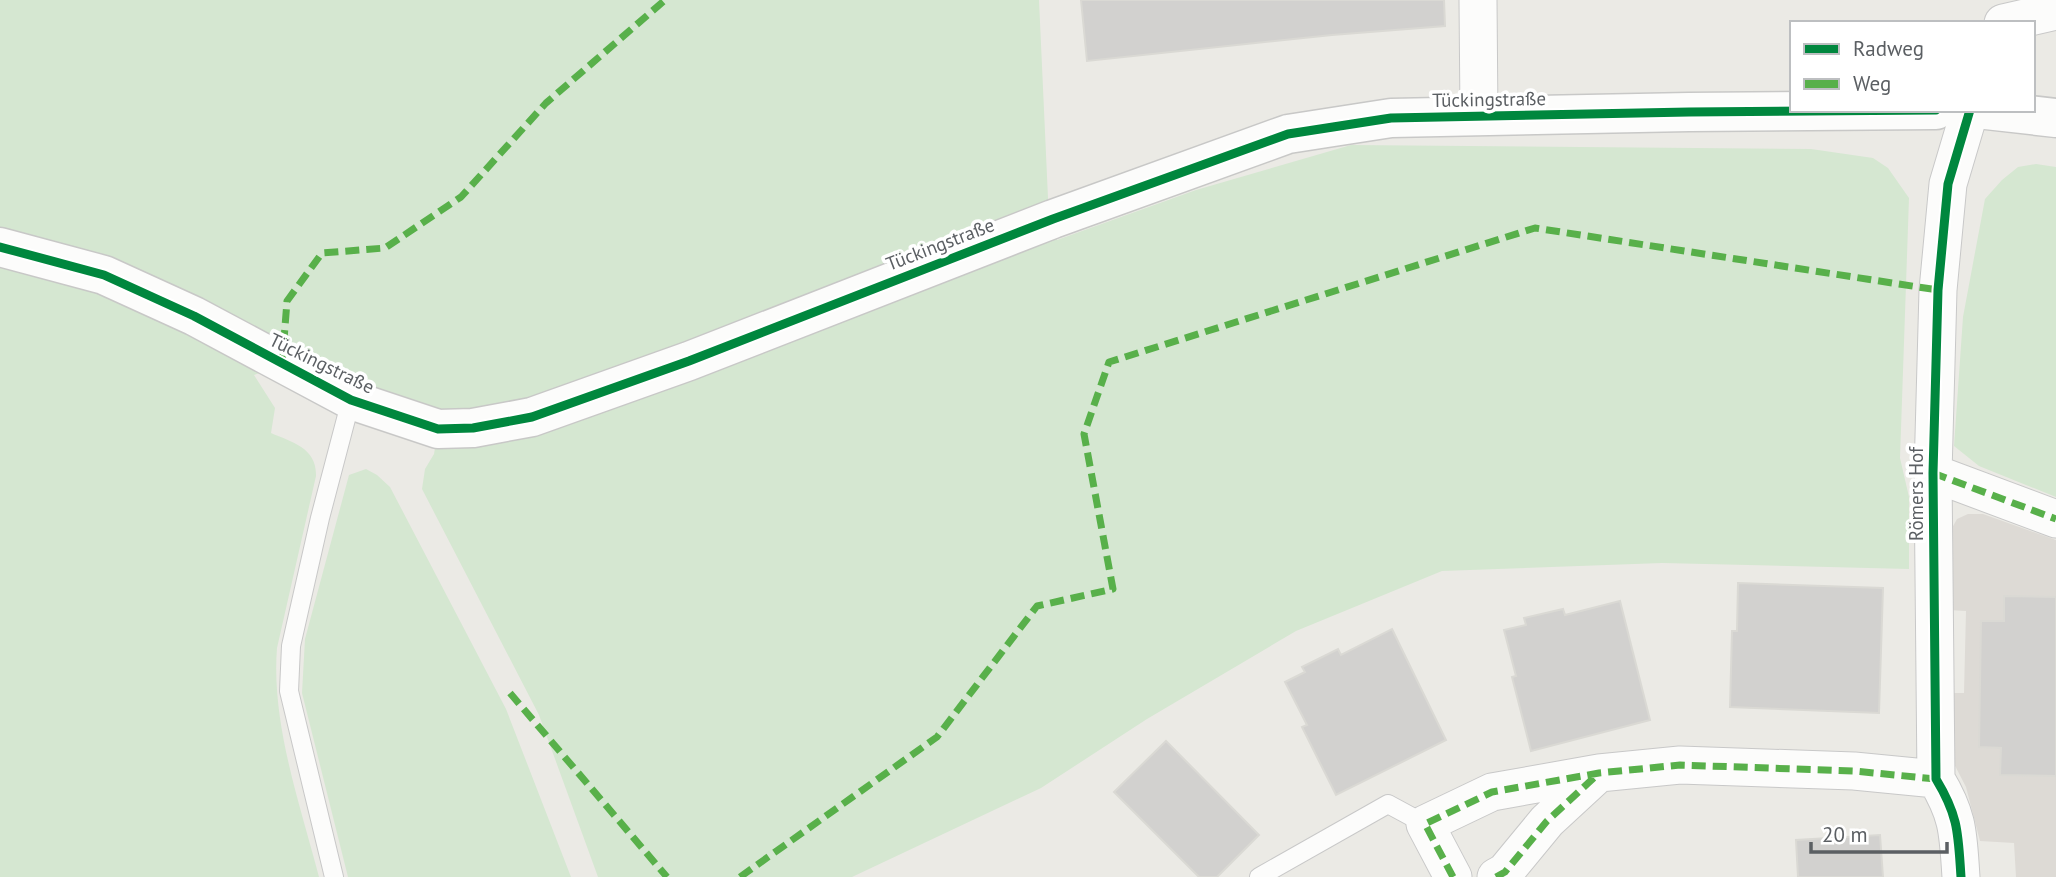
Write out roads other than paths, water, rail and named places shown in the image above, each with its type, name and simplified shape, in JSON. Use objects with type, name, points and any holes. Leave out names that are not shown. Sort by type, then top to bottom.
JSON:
[{"type":"street","name":"Tückingstraße","points":[[1479,0],[1479,116]]},
{"type":"street","points":[[2012,21],[2056,11]]},
{"type":"street","name":"Tückingstraße","points":[[0,247],[104,275],[194,316],[351,400],[438,429],[473,428],[532,417],[689,361],[1113,196],[1288,134],[1391,118],[1790,112]]},
{"type":"street","name":"Römers Hof","points":[[1961,877],[1957,825],[1950,802],[1936,779],[1933,473],[1938,290],[1947,192],[1969,112]]},
{"type":"street","points":[[2004,112],[2056,118]]},
{"type":"street","points":[[1933,473],[2056,519]]},
{"type":"street","points":[[1453,877],[1425,824],[1492,792],[1599,774],[1680,765],[1854,771],[1936,779]]},
{"type":"street","points":[[1496,877],[1505,872],[1547,821],[1599,774]]},
{"type":"lane","points":[[334,877],[289,691],[291,646],[320,518],[351,400]]},
{"type":"lane","points":[[1259,877],[1388,804],[1425,824]]}]
